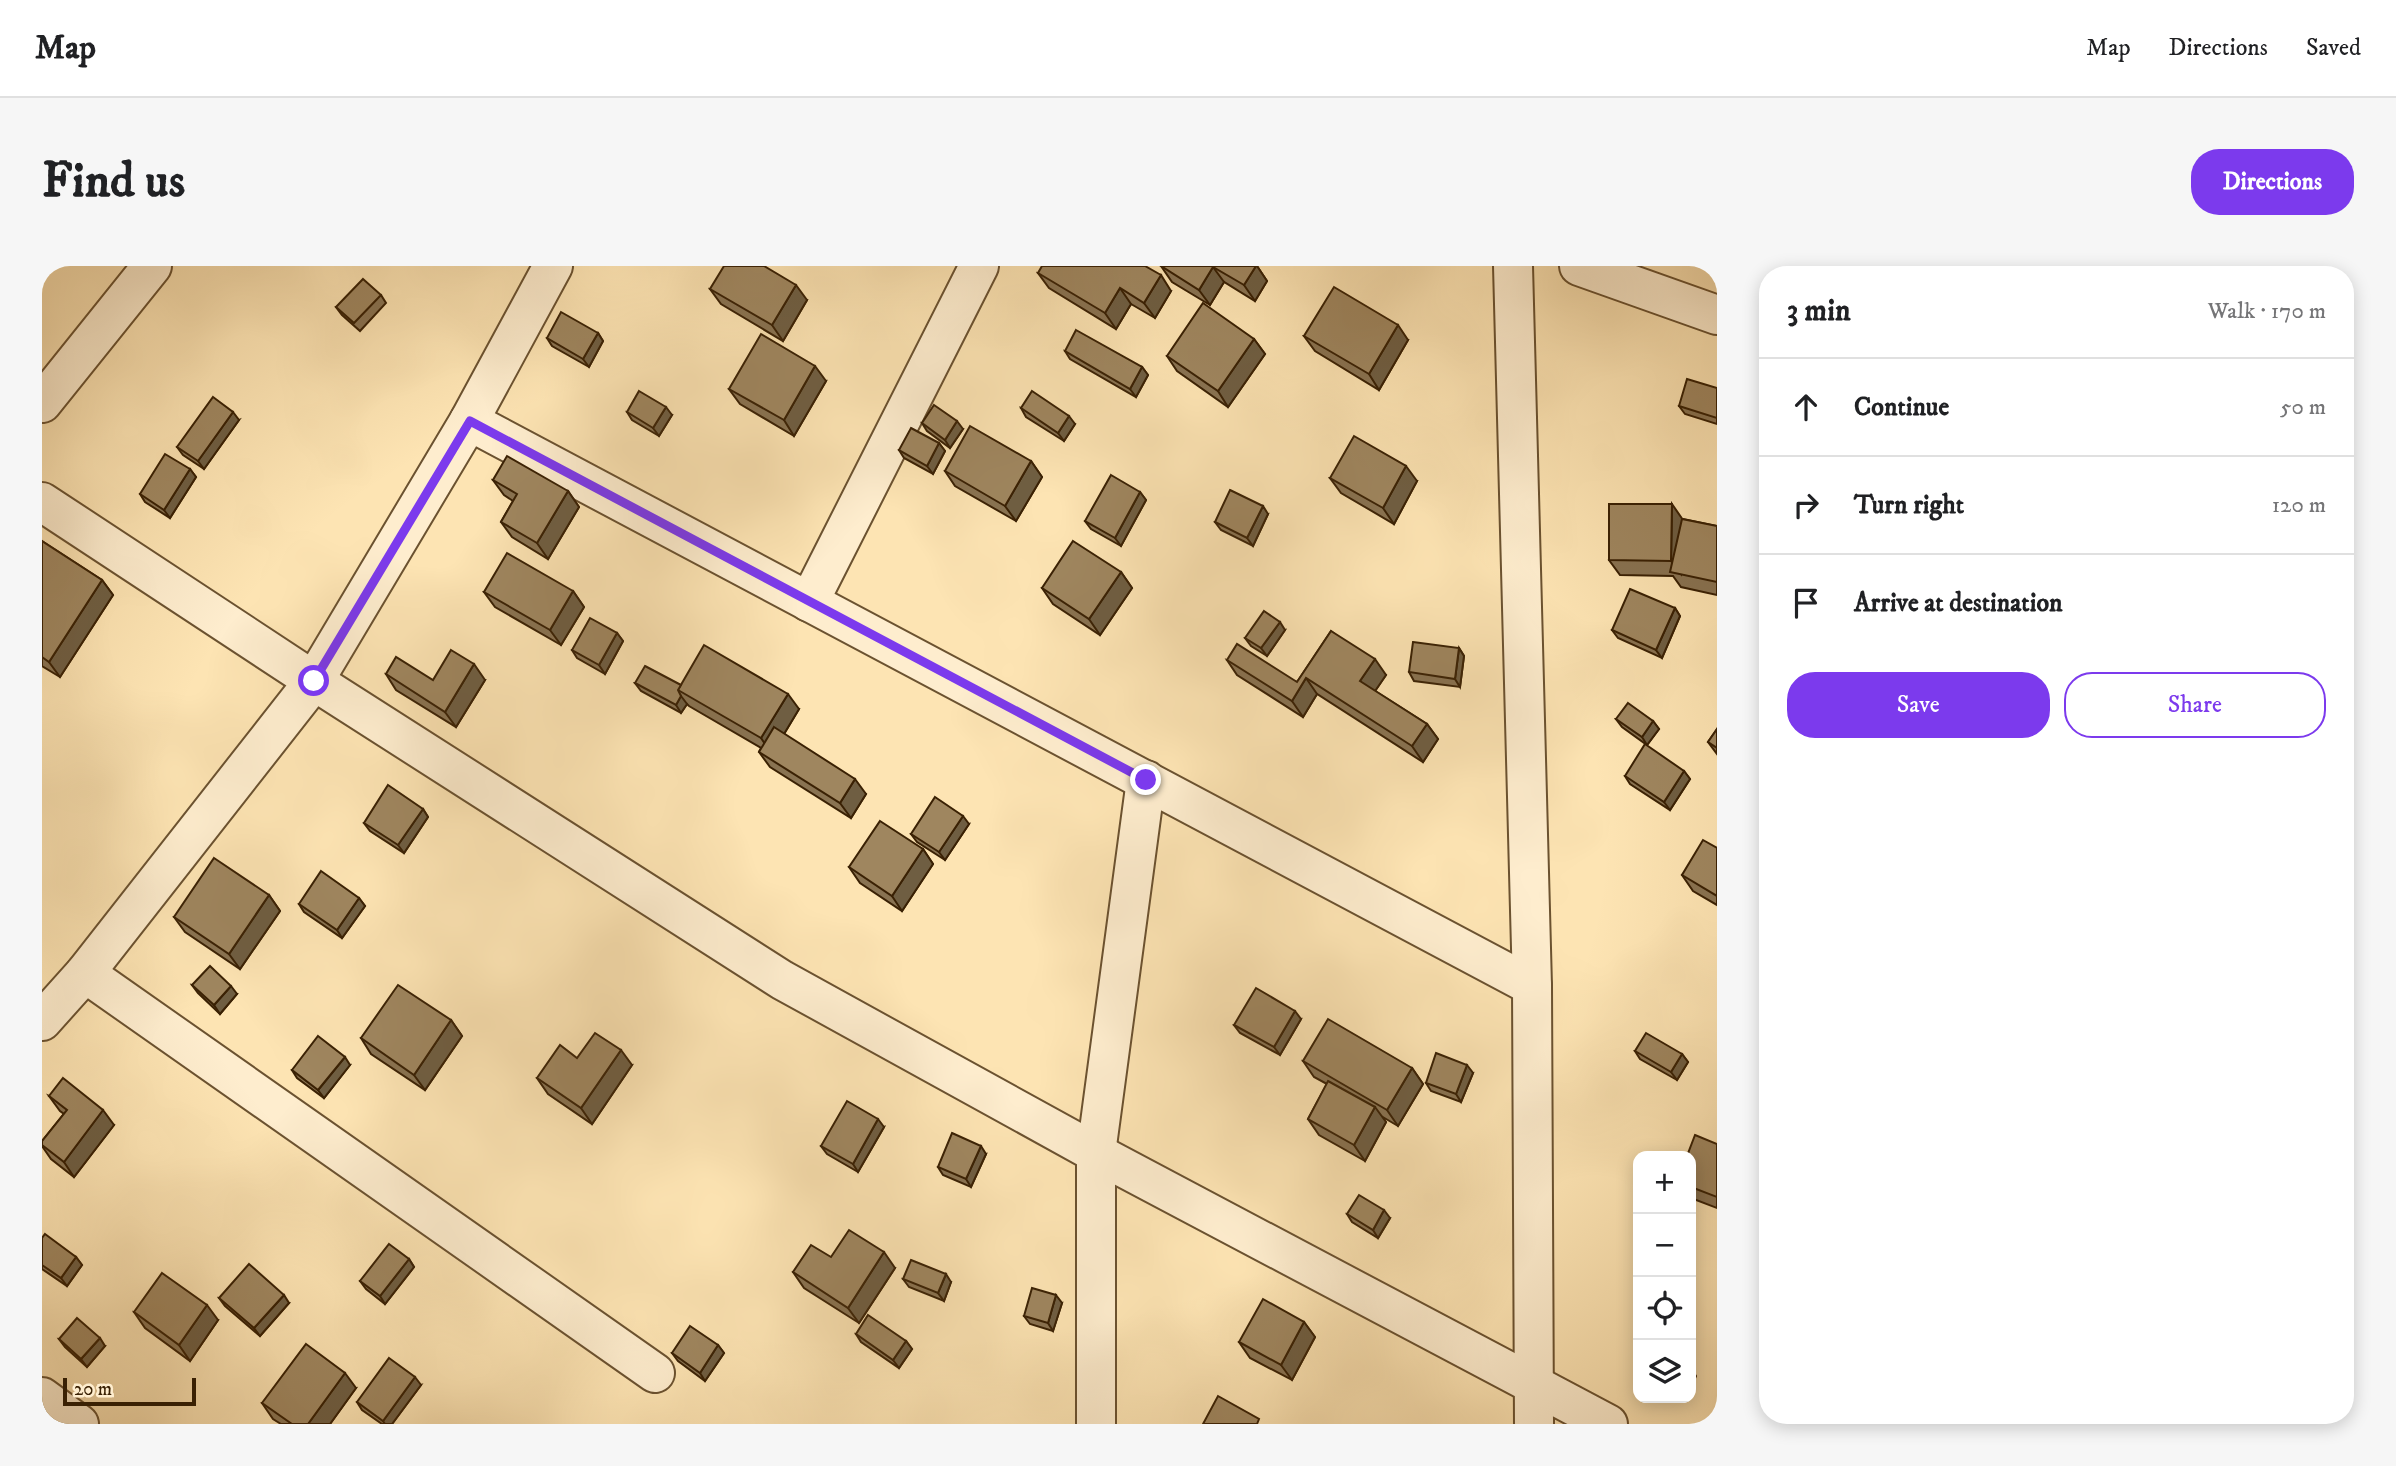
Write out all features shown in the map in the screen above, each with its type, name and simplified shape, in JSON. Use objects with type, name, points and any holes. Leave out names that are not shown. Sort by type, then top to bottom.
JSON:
[{"type":"street","points":[[42,403],[152,266]]},
{"type":"street","points":[[42,1021],[85,973],[314,681],[470,421],[553,266]]},
{"type":"street","points":[[809,602],[979,266]]},
{"type":"street","points":[[1513,266],[1532,986],[1534,1424]]},
{"type":"street","points":[[1579,266],[1717,315]]},
{"type":"street","points":[[470,421],[1532,986]]},
{"type":"street","points":[[42,502],[314,681],[782,980],[1097,1153],[1608,1424]]},
{"type":"street","points":[[1096,1424],[1097,1153],[1146,780]]},
{"type":"street","points":[[85,973],[655,1373]]},
{"type":"street","points":[[42,1397],[79,1424]]},
{"type":"building","points":[[724,266],[764,266],[796,285],[772,325],[710,289]]},
{"type":"building","points":[[1042,266],[1145,266],[1161,275],[1144,303],[1120,288],[1105,313],[1038,273]]},
{"type":"building","points":[[1161,266],[1256,266],[1244,285],[1213,267],[1199,290]]},
{"type":"building","points":[[363,279],[381,295],[354,323],[336,307]]},
{"type":"building","points":[[1334,287],[1398,325],[1369,374],[1304,336]]},
{"type":"building","points":[[1203,303],[1254,339],[1218,391],[1167,356]]},
{"type":"building","points":[[561,312],[598,333],[583,359],[547,338]]},
{"type":"building","points":[[1076,330],[1142,367],[1130,389],[1065,351]]},
{"type":"building","points":[[761,334],[815,366],[784,420],[729,389]]},
{"type":"building","points":[[1687,379],[1717,388],[1717,418],[1679,406]]},
{"type":"building","points":[[639,391],[666,407],[653,428],[627,412]]},
{"type":"building","points":[[1032,391],[1069,416],[1058,433],[1021,408]]},
{"type":"building","points":[[213,397],[233,412],[198,461],[177,447]]},
{"type":"building","points":[[934,405],[957,421],[945,440],[922,423]]},
{"type":"building","points":[[970,426],[1031,461],[1005,506],[945,471]]},
{"type":"building","points":[[911,428],[939,443],[927,466],[899,450]]},
{"type":"building","points":[[1354,436],[1406,466],[1383,508],[1330,478]]},
{"type":"building","points":[[165,454],[190,469],[164,510],[140,494]]},
{"type":"building","points":[[507,456],[568,491],[537,543],[501,522],[517,494],[493,480]]},
{"type":"building","points":[[1111,475],[1140,492],[1115,538],[1085,521]]},
{"type":"building","points":[[1230,490],[1263,506],[1247,538],[1215,522]]},
{"type":"building","points":[[1609,504],[1672,504],[1671,561],[1609,560]]},
{"type":"building","points":[[1682,519],[1717,526],[1717,582],[1670,572]]},
{"type":"building","points":[[42,541],[102,580],[49,662],[42,657]]},
{"type":"building","points":[[1073,541],[1121,572],[1089,619],[1042,588]]},
{"type":"building","points":[[507,553],[573,591],[550,630],[484,592]]},
{"type":"building","points":[[1630,589],[1675,608],[1656,650],[1612,630]]},
{"type":"building","points":[[1264,611],[1280,622],[1261,648],[1245,638]]},
{"type":"building","points":[[590,618],[617,633],[599,665],[572,650]]},
{"type":"building","points":[[1331,631],[1375,659],[1360,681],[1427,724],[1412,746],[1306,678],[1292,701],[1227,660],[1237,644],[1297,682]]},
{"type":"building","points":[[1413,642],[1459,648],[1455,679],[1409,672]]},
{"type":"building","points":[[704,645],[788,694],[761,738],[678,690]]},
{"type":"building","points":[[451,650],[474,664],[445,712],[386,674],[396,657],[433,680]]},
{"type":"building","points":[[645,666],[681,685],[678,690],[681,696],[676,705],[635,683]]},
{"type":"building","points":[[1628,703],[1653,721],[1642,737],[1616,719]]},
{"type":"building","points":[[774,727],[855,779],[840,803],[759,752]]},
{"type":"building","points":[[1717,729],[1717,748],[1708,742]]},
{"type":"building","points":[[1645,744],[1684,771],[1664,802],[1625,776]]},
{"type":"building","points":[[388,785],[423,809],[398,845],[364,823]]},
{"type":"building","points":[[935,797],[963,816],[939,852],[911,834]]},
{"type":"building","points":[[880,821],[923,849],[892,896],[849,867]]},
{"type":"building","points":[[1703,840],[1717,848],[1717,896],[1682,875]]},
{"type":"building","points":[[214,858],[269,895],[229,954],[174,917]]},
{"type":"building","points":[[321,871],[359,898],[337,930],[299,904]]},
{"type":"building","points":[[210,966],[231,986],[214,1005],[192,985]]},
{"type":"building","points":[[398,985],[451,1020],[414,1075],[361,1038]]},
{"type":"building","points":[[1256,988],[1295,1011],[1274,1047],[1234,1025]]},
{"type":"building","points":[[1328,1019],[1412,1068],[1387,1110],[1303,1061]]},
{"type":"building","points":[[595,1033],[621,1050],[581,1108],[537,1078],[560,1045],[577,1058]]},
{"type":"building","points":[[1646,1033],[1682,1054],[1671,1072],[1635,1051]]},
{"type":"building","points":[[318,1036],[345,1057],[318,1090],[292,1070]]},
{"type":"building","points":[[1436,1053],[1467,1065],[1456,1094],[1426,1083]]},
{"type":"building","points":[[63,1078],[103,1110],[64,1162],[42,1145],[42,1141],[67,1110],[49,1096]]},
{"type":"building","points":[[1328,1081],[1375,1107],[1354,1145],[1308,1119]]},
{"type":"building","points":[[847,1101],[878,1119],[853,1164],[821,1146]]},
{"type":"building","points":[[952,1133],[981,1146],[966,1179],[938,1167]]},
{"type":"building","points":[[1695,1135],[1717,1144],[1717,1197],[1696,1189],[1696,1151],[1689,1151]]},
{"type":"building","points":[[1359,1195],[1384,1210],[1373,1230],[1347,1214]]},
{"type":"building","points":[[849,1230],[884,1252],[848,1308],[793,1272],[811,1245],[831,1257]]},
{"type":"building","points":[[45,1234],[76,1257],[61,1278],[42,1265],[42,1238]]},
{"type":"building","points":[[389,1244],[409,1259],[380,1296],[360,1281]]},
{"type":"building","points":[[911,1260],[946,1274],[938,1293],[903,1279]]},
{"type":"building","points":[[249,1264],[284,1295],[254,1328],[219,1298]]},
{"type":"building","points":[[162,1273],[207,1305],[179,1345],[134,1312]]},
{"type":"building","points":[[1032,1288],[1056,1295],[1048,1323],[1024,1316]]},
{"type":"building","points":[[1263,1299],[1304,1322],[1281,1365],[1239,1342]]},
{"type":"building","points":[[868,1315],[906,1341],[893,1360],[856,1334]]},
{"type":"building","points":[[77,1318],[100,1338],[81,1359],[59,1339]]},
{"type":"building","points":[[690,1326],[718,1345],[700,1373],[672,1353]]},
{"type":"building","points":[[306,1344],[345,1373],[308,1424],[292,1424],[262,1403]]},
{"type":"building","points":[[389,1358],[415,1377],[383,1421],[357,1402]]},
{"type":"building","points":[[1218,1396],[1259,1419],[1257,1424],[1203,1424]]},
{"type":"route","points":[[314,681],[470,421],[1146,780]]}]
